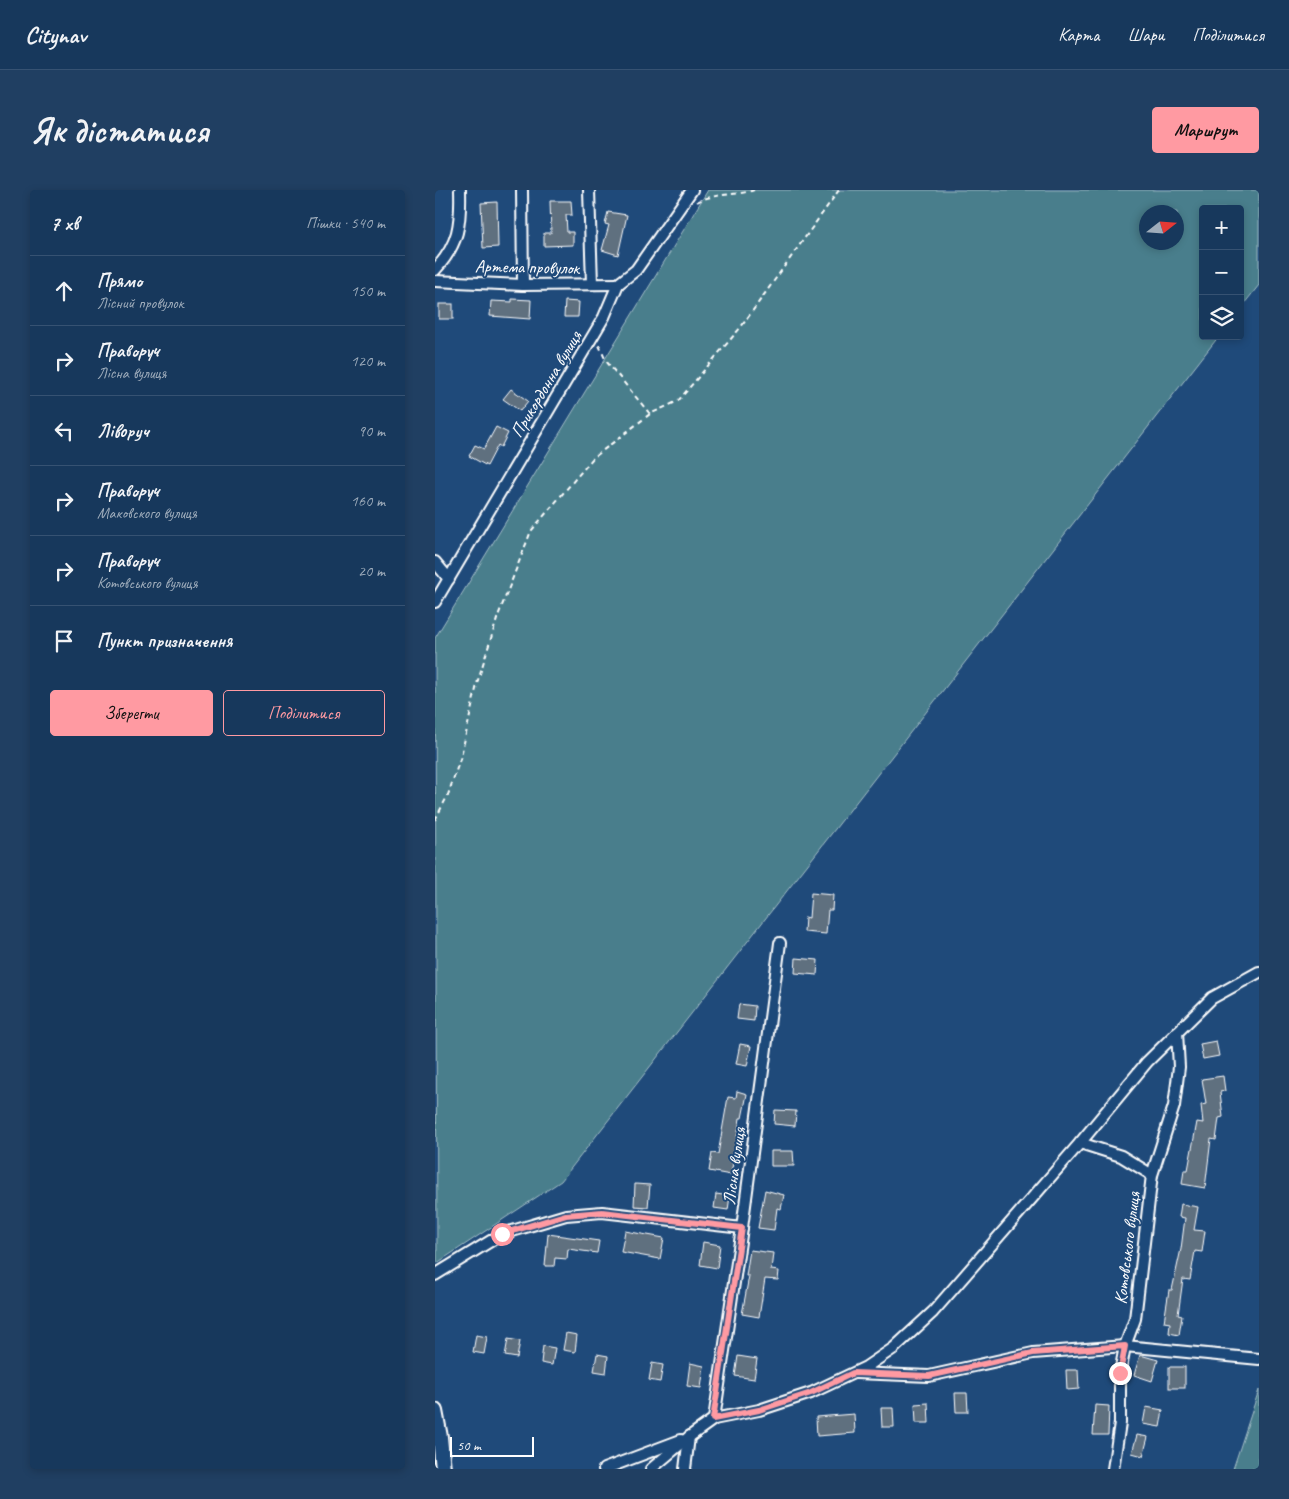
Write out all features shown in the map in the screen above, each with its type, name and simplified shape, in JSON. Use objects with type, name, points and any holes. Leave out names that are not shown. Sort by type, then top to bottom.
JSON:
[{"type":"main road","points":[[435,1411],[443,1469]]},
{"type":"street","points":[[435,270],[447,257],[461,222],[460,190]]},
{"type":"street","points":[[522,190],[523,285]]},
{"type":"street","name":"Прикордонна вулиця","points":[[435,602],[604,318],[618,284],[636,270],[692,190]]},
{"type":"street","points":[[589,191],[592,284]]},
{"type":"street","name":"Артема провулок","points":[[435,281],[523,285],[618,284]]},
{"type":"street","points":[[435,562],[449,579]]},
{"type":"street","name":"Лісна вулиця","points":[[713,1419],[742,1228],[780,943]]},
{"type":"street","points":[[651,1469],[713,1419],[759,1410],[811,1393],[853,1373],[894,1348],[933,1312],[1147,1062],[1212,998],[1259,972]]},
{"type":"street","name":"Котовського вулиця","points":[[1113,1469],[1120,1423],[1120,1373],[1125,1346],[1135,1319],[1152,1175],[1174,1106],[1179,1067],[1177,1032]]},
{"type":"street","points":[[1080,1142],[1121,1156],[1152,1175]]},
{"type":"street","points":[[435,1275],[502,1234],[566,1215],[602,1212],[742,1228]]},
{"type":"street","points":[[853,1373],[929,1376],[1033,1353],[1125,1346],[1259,1359]]},
{"type":"street","points":[[604,1469],[689,1437]]},
{"type":"street","points":[[685,1469],[689,1437]]},
{"type":"path","points":[[696,202],[703,198],[740,195],[754,190]]},
{"type":"path","points":[[435,820],[448,795],[461,756],[478,680],[498,616],[531,531],[593,458],[650,414],[678,401],[741,326],[839,190]]},
{"type":"path","points":[[594,334],[606,362],[650,414]]},
{"type":"green space","points":[[708,190],[1259,190],[1259,285],[1244,304],[1244,205],[1199,205],[1199,340],[1216,340],[561,1181],[437,1263],[435,638]]},
{"type":"green space","points":[[1259,1390],[1259,1469],[1233,1469]]},
{"type":"building","points":[[550,201],[571,201],[572,215],[566,215],[567,232],[573,232],[573,245],[544,246],[544,233],[551,233]]},
{"type":"building","points":[[497,202],[498,247],[483,248],[481,203]]},
{"type":"building","points":[[608,212],[627,215],[618,255],[602,250],[609,225],[605,224]]},
{"type":"building","points":[[512,299],[531,300],[530,319],[490,316],[491,301],[512,302]]},
{"type":"building","points":[[565,301],[579,302],[578,317],[564,317]]},
{"type":"building","points":[[439,304],[453,304],[453,319],[439,319]]},
{"type":"building","points":[[511,389],[528,401],[520,411],[503,399]]},
{"type":"building","points":[[496,427],[508,433],[501,447],[498,445],[487,466],[469,456],[475,445],[484,449]]},
{"type":"building","points":[[811,893],[833,895],[832,910],[828,910],[826,934],[804,932],[805,917],[809,918]]},
{"type":"building","points":[[796,958],[818,960],[817,975],[795,973]]},
{"type":"building","points":[[739,1004],[755,1006],[754,1021],[737,1019]]},
{"type":"building","points":[[1216,1041],[1219,1056],[1203,1059],[1200,1044]]},
{"type":"building","points":[[740,1044],[751,1046],[747,1066],[736,1064]]},
{"type":"building","points":[[1223,1076],[1225,1091],[1220,1092],[1223,1117],[1219,1118],[1216,1140],[1211,1139],[1205,1188],[1182,1184],[1184,1170],[1188,1170],[1197,1122],[1203,1123],[1201,1105],[1206,1104],[1202,1079]]},
{"type":"building","points":[[737,1091],[747,1094],[742,1118],[740,1118],[731,1175],[709,1171],[712,1153],[718,1154],[728,1097],[736,1098]]},
{"type":"building","points":[[775,1110],[796,1111],[795,1126],[774,1124]]},
{"type":"building","points":[[771,1151],[793,1151],[794,1166],[771,1166]]},
{"type":"building","points":[[635,1184],[650,1185],[648,1207],[634,1206]]},
{"type":"building","points":[[765,1190],[784,1195],[781,1209],[777,1208],[774,1230],[758,1228]]},
{"type":"building","points":[[716,1194],[730,1196],[728,1210],[714,1208]]},
{"type":"building","points":[[1181,1204],[1198,1207],[1194,1230],[1205,1231],[1202,1252],[1195,1251],[1190,1280],[1183,1279],[1178,1315],[1182,1316],[1179,1335],[1169,1333],[1170,1323],[1164,1322],[1169,1290],[1172,1290],[1181,1249],[1185,1218],[1179,1217]]},
{"type":"building","points":[[625,1231],[664,1238],[660,1259],[621,1252]]},
{"type":"building","points":[[548,1234],[599,1241],[597,1253],[568,1249],[567,1259],[555,1258],[554,1266],[545,1266]]},
{"type":"building","points":[[703,1242],[720,1245],[717,1268],[700,1265]]},
{"type":"building","points":[[750,1250],[773,1253],[771,1270],[779,1271],[778,1280],[765,1279],[759,1317],[742,1314],[749,1276],[746,1276]]},
{"type":"building","points":[[566,1333],[577,1335],[575,1352],[563,1350]]},
{"type":"building","points":[[476,1335],[487,1337],[484,1354],[473,1352]]},
{"type":"building","points":[[508,1339],[520,1341],[517,1358],[505,1356]]},
{"type":"building","points":[[543,1346],[555,1348],[552,1365],[541,1363]]},
{"type":"building","points":[[597,1354],[608,1356],[606,1373],[594,1371]]},
{"type":"building","points":[[1140,1355],[1158,1360],[1152,1381],[1134,1375]]},
{"type":"building","points":[[738,1356],[757,1359],[754,1379],[735,1376]]},
{"type":"building","points":[[652,1363],[663,1365],[660,1382],[649,1380]]},
{"type":"building","points":[[690,1363],[704,1366],[701,1388],[687,1386]]},
{"type":"building","points":[[1169,1367],[1185,1367],[1185,1388],[1169,1388]]},
{"type":"building","points":[[1066,1370],[1078,1370],[1079,1389],[1067,1390]]},
{"type":"building","points":[[955,1393],[967,1393],[968,1412],[956,1412]]},
{"type":"building","points":[[928,1403],[929,1423],[916,1423],[915,1404]]},
{"type":"building","points":[[1095,1405],[1109,1406],[1108,1435],[1093,1435]]},
{"type":"building","points":[[1146,1407],[1163,1410],[1160,1427],[1143,1424]]},
{"type":"building","points":[[881,1408],[893,1408],[894,1427],[882,1427]]},
{"type":"building","points":[[854,1414],[855,1433],[817,1436],[816,1417]]},
{"type":"building","points":[[1137,1435],[1148,1437],[1143,1456],[1132,1453]]},
{"type":"route","points":[[502,1234],[566,1215],[602,1212],[700,1225],[742,1228],[713,1419],[759,1410],[811,1393],[853,1373],[929,1376],[1033,1353],[1125,1346],[1120,1373]]}]
